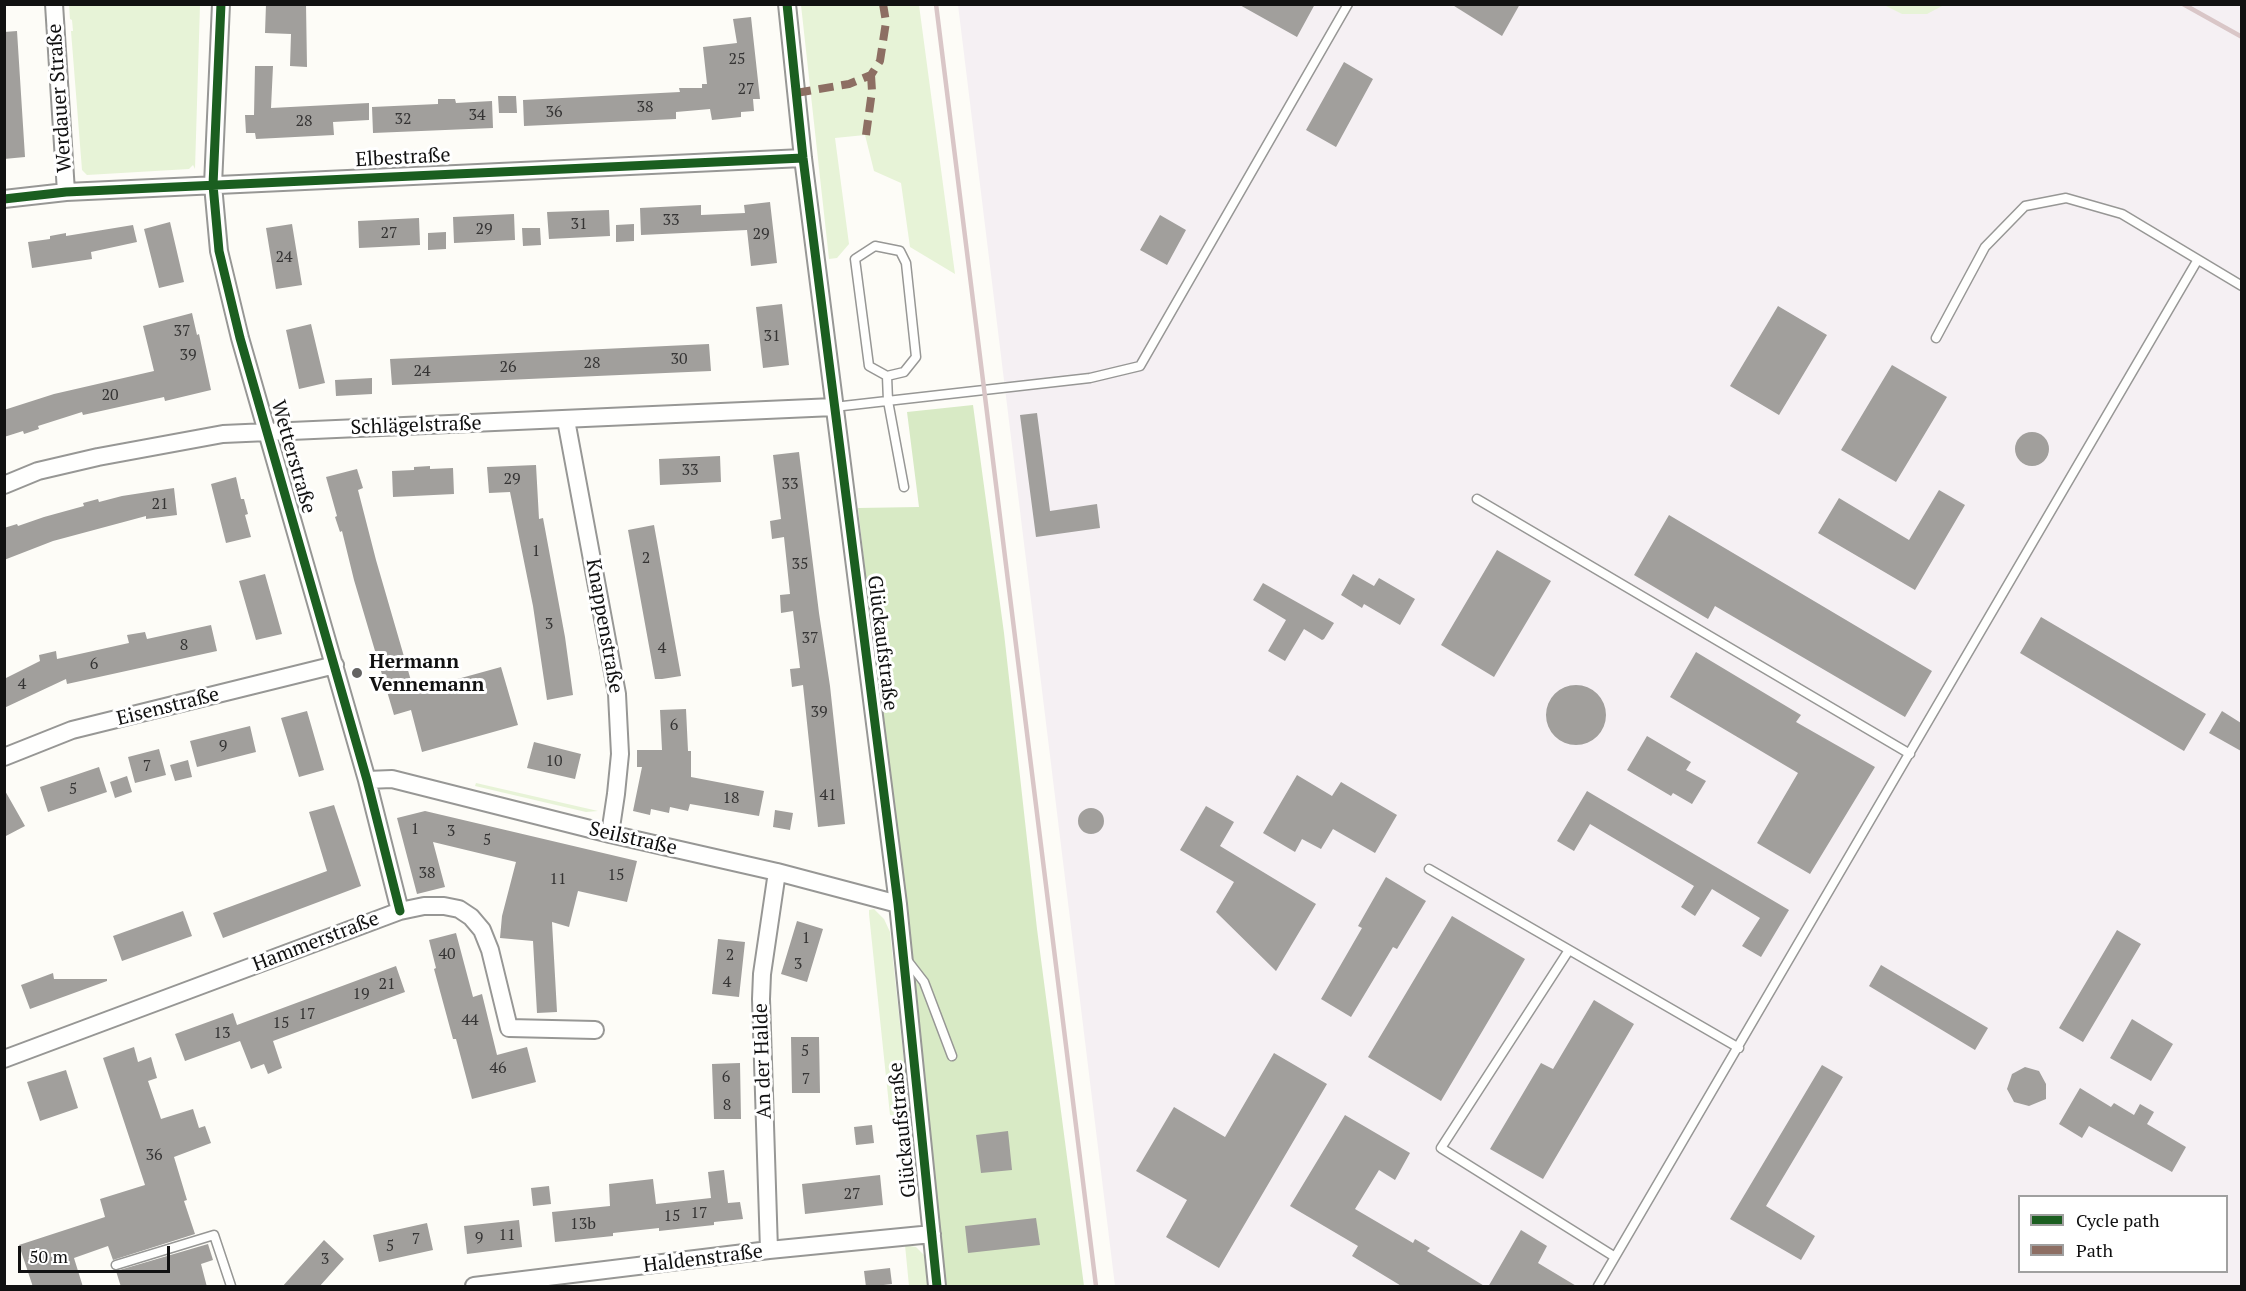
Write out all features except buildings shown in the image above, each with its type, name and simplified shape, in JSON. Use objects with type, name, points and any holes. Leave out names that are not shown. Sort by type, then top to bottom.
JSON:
[{"type":"street","name":"Werdauer Straße","points":[[54,4],[66,192]]},
{"type":"street","name":"Wetterstraße","points":[[221,4],[213,185],[219,251],[240,338],[335,665],[400,910]]},
{"type":"street","name":"Glückaufstraße","points":[[787,4],[803,158],[898,904],[937,1287]]},
{"type":"street","name":"Elbestraße","points":[[4,199],[66,192],[803,158]]},
{"type":"street","name":"Schlägelstraße","points":[[4,485],[38,471],[98,457],[223,434],[834,407]]},
{"type":"street","name":"Knappenstraße","points":[[566,420],[618,704],[620,754],[610,834]]},
{"type":"street","name":"Eisenstraße","points":[[4,757],[72,730],[335,665]]},
{"type":"street","name":"Seilstraße","points":[[367,780],[392,779],[610,834],[777,872],[898,904]]},
{"type":"street","name":"An der Halde","points":[[769,1250],[761,999],[762,974],[777,872]]},
{"type":"street","name":"Hammerstraße","points":[[4,1059],[400,910],[424,906],[459,909],[471,917],[482,930],[490,950],[509,1028],[595,1030]]},
{"type":"street","name":"Haldenstraße","points":[[474,1287],[769,1250],[932,1234]]},
{"type":"lane","points":[[834,407],[1090,378],[1140,366],[1348,4]]},
{"type":"lane","points":[[1936,338],[1985,247],[2025,206],[2066,198],[2122,214],[2241,286]]},
{"type":"lane","points":[[875,246],[900,251],[906,263],[916,357],[904,372],[887,376],[869,366],[855,259],[875,246]]},
{"type":"lane","points":[[1598,1287],[2197,261]]},
{"type":"lane","points":[[887,376],[888,401],[903,487]]},
{"type":"lane","points":[[1476,499],[1910,754]]},
{"type":"lane","points":[[1430,869],[1739,1048]]},
{"type":"lane","points":[[1569,950],[1441,1148],[1615,1257]]},
{"type":"lane","points":[[903,955],[924,982],[952,1056]]},
{"type":"lane","points":[[116,1265],[214,1235],[231,1287]]},
{"type":"shaded area","points":[[958,5],[2241,5],[2241,1286],[1115,1286]]},
{"type":"green space","points":[[69,5],[200,5],[195,169],[193,165],[189,169],[87,175],[82,170],[71,31],[73,31]]},
{"type":"green space","points":[[801,5],[919,5],[955,274],[910,247],[901,183],[874,171],[865,135],[835,138],[849,244],[837,258],[829,259]]},
{"type":"green space","points":[[1884,5],[1944,5],[1927,14],[1902,14]]},
{"type":"green space","points":[[973,405],[1004,633],[1037,929],[1084,1286],[946,1286],[858,508],[919,507],[907,412]]},
{"type":"green space","points":[[476,783],[598,811],[586,812],[475,786]]},
{"type":"green space","points":[[874,909],[884,919],[890,932],[910,1116],[890,1115],[869,914],[869,910]]},
{"type":"green space","points":[[905,1245],[916,1247],[924,1255],[929,1286],[909,1286]]},
{"type":"railway","points":[[936,4],[1096,1286]]},
{"type":"railway","points":[[2183,4],[2242,37]]},
{"type":"marked path","points":[[796,93],[849,84],[871,75],[880,61],[886,22],[883,4]]},
{"type":"marked path","points":[[866,135],[872,91],[871,75]]},
{"type":"cycle path","points":[[221,4],[213,185],[219,251],[240,338],[367,780],[400,911]]},
{"type":"cycle path","points":[[787,4],[803,158],[898,904],[937,1286]]},
{"type":"cycle path","points":[[4,199],[66,192],[803,158]]},
{"type":"place","name":"Hermann Vennemann","points":[[357,673]]}]
